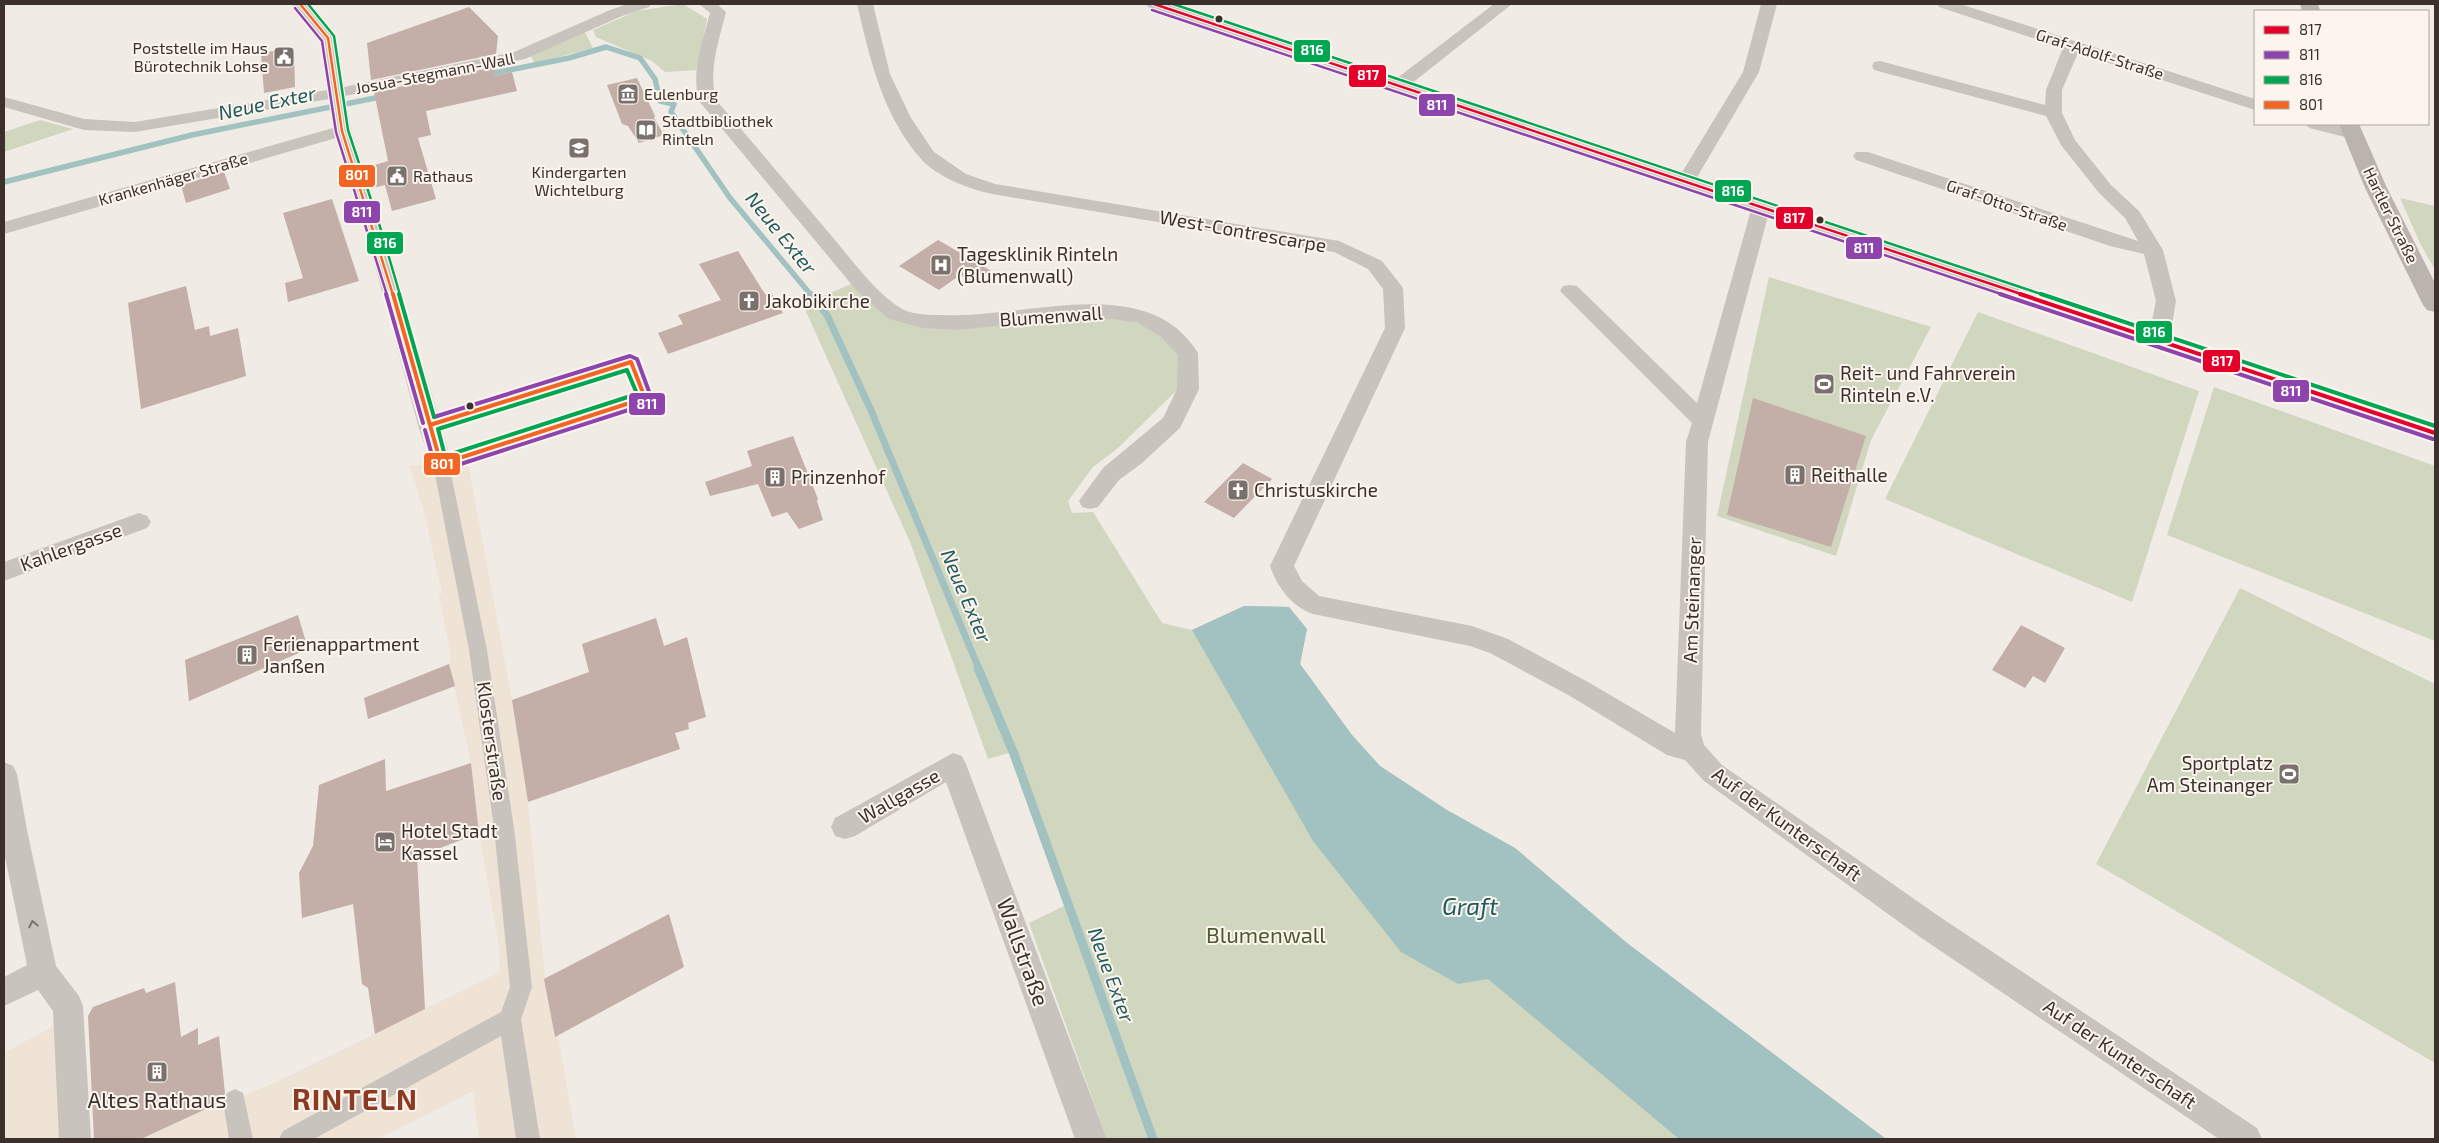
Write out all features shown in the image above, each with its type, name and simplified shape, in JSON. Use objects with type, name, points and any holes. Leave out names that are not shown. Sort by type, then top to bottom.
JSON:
[{"type":"main road","name":"Hartler Straße","points":[[2351,129],[2376,188],[2435,305]]},
{"type":"street","name":"Klosterstraße","points":[[300,4],[328,38],[342,131],[375,232],[441,464],[478,650],[504,828],[520,987],[510,1019]]},
{"type":"street","name":"Josua-Stegmann-Wall","points":[[4,102],[76,125],[108,129],[338,101],[520,56],[616,13],[643,4]]},
{"type":"street","name":"Blumenwall","points":[[707,4],[718,12],[703,78],[704,91],[708,100],[864,286],[896,314],[923,321],[958,323],[1058,312],[1112,312],[1143,317],[1167,331],[1188,353],[1188,389],[1172,423],[1134,457],[1110,474],[1090,501]]},
{"type":"street","name":"West-Contrescarpe","points":[[865,4],[882,74],[902,118],[928,156],[960,178],[992,189],[1339,248],[1375,265],[1392,288],[1395,328],[1282,566],[1286,578],[1294,588]]},
{"type":"street","points":[[1154,4],[2435,433]]},
{"type":"street","points":[[1398,86],[1504,4]]},
{"type":"street","points":[[1685,183],[1751,72],[1769,4]]},
{"type":"street","name":"Graf-Adolf-Straße","points":[[1945,4],[2254,104]]},
{"type":"street","points":[[2072,46],[2054,90],[2053,113],[2067,141],[2105,189],[2132,215],[2153,250],[2166,301],[2159,339]]},
{"type":"street","points":[[1880,66],[2053,113]]},
{"type":"street","points":[[2322,125],[2351,129]]},
{"type":"street","name":"Krankenhäger Straße","points":[[4,228],[342,131]]},
{"type":"street","name":"Graf-Otto-Straße","points":[[1862,156],[2117,242],[2153,250]]},
{"type":"street","name":"Am Steinanger","points":[[1693,751],[1688,734],[1696,442],[1760,208]]},
{"type":"street","points":[[1570,291],[1702,419]]},
{"type":"street","points":[[429,425],[631,362],[645,398],[441,464]]},
{"type":"street","name":"Kahlergasse","points":[[4,572],[139,522]]},
{"type":"street","name":"Auf der Kunterschaft","points":[[1294,588],[1301,597],[1313,604],[1472,636],[1499,646],[1579,689],[1676,747],[1693,751],[1713,773],[1930,927],[2246,1139]]},
{"type":"street","name":"Wallgasse","points":[[845,827],[953,764]]},
{"type":"street","name":"Wallstraße","points":[[953,764],[1091,1139]]},
{"type":"street","points":[[4,774],[13,830],[42,972],[68,1006],[75,1139]]},
{"type":"street","points":[[4,992],[42,972]]},
{"type":"street","points":[[291,1139],[510,1019],[528,1139]]},
{"type":"street","points":[[235,1101],[242,1139]]},
{"type":"green space","points":[[683,4],[707,19],[696,70],[665,72],[652,61],[596,37],[593,30],[637,11]]},
{"type":"green space","points":[[585,32],[593,48],[535,63],[530,55]]},
{"type":"green space","points":[[40,120],[73,129],[4,152],[4,132]]},
{"type":"green space","points":[[2400,198],[2435,206],[2435,270],[2420,243]]},
{"type":"green space","name":"Reit- und Fahrverein Rinteln e.V.","points":[[1769,277],[1931,327],[1871,440],[1836,556],[1717,516]]},
{"type":"green space","name":"Blumenwall","points":[[860,280],[896,314],[923,321],[1111,314],[1171,335],[1189,358],[1181,386],[1118,448],[1093,467],[1068,501],[1072,513],[1093,512],[1162,623],[1192,630],[1244,606],[1289,607],[1307,629],[1300,664],[1352,735],[1380,766],[1447,810],[1515,848],[1627,943],[1886,1139],[1107,1139],[1029,923],[1064,906],[1009,753],[988,759],[910,542],[803,305]]},
{"type":"green space","points":[[1978,312],[2199,391],[2132,602],[1885,499]]},
{"type":"green space","points":[[2214,387],[2435,466],[2435,641],[2167,535]]},
{"type":"green space","name":"Sportplatz Am Steinanger","points":[[2240,588],[2435,684],[2435,1063],[2096,864]]},
{"type":"shaded area","points":[[468,463],[512,700],[528,802],[545,979],[558,1035],[576,1139],[479,1139],[473,1091],[378,1139],[141,1139],[225,1100],[227,1104],[289,1076],[500,972],[499,946],[479,833],[471,762],[449,664],[451,657],[439,595],[442,593],[424,512],[410,466]]},
{"type":"shaded area","points":[[57,1024],[68,1139],[4,1139],[4,1053]]},
{"type":"water","name":"Graft","points":[[1244,606],[1289,607],[1307,629],[1300,664],[1352,735],[1380,766],[1447,810],[1515,848],[1627,943],[1886,1139],[1679,1139],[1488,979],[1458,984],[1401,952],[1313,841],[1192,630]]},
{"type":"building","points":[[469,7],[498,36],[496,54],[371,80],[367,43]]},
{"type":"building","points":[[294,48],[295,87],[264,93],[261,53]]},
{"type":"building","points":[[495,67],[494,76],[512,72],[517,91],[426,111],[431,135],[418,138],[436,199],[392,211],[385,185],[372,188],[365,168],[388,161],[374,92]]},
{"type":"building","name":"Eulenburg","points":[[637,78],[655,116],[654,118],[664,135],[639,143],[628,126],[622,124],[607,85]]},
{"type":"building","points":[[224,172],[230,189],[186,203],[181,185]]},
{"type":"building","points":[[332,199],[359,281],[288,302],[285,283],[303,278],[283,213]]},
{"type":"building","name":"Tagesklinik Rinteln (Blumenwall)","points":[[938,240],[991,271],[973,283],[960,275],[939,290],[899,266]]},
{"type":"building","name":"Jakobikirche","points":[[738,251],[765,294],[771,292],[783,313],[668,354],[658,333],[683,324],[678,315],[721,300],[699,264]]},
{"type":"building","points":[[186,286],[195,330],[209,326],[210,336],[238,328],[246,376],[141,409],[128,303]]},
{"type":"building","name":"Reithalle","points":[[1753,398],[1866,436],[1831,547],[1727,515]]},
{"type":"building","name":"Prinzenhof","points":[[793,436],[818,499],[823,520],[799,529],[787,512],[772,517],[758,484],[710,496],[705,482],[752,466],[747,451]]},
{"type":"building","name":"Christuskirche","points":[[1243,463],[1272,479],[1234,518],[1204,502]]},
{"type":"building","name":"Ferienappartment Janßen","points":[[298,615],[308,649],[189,701],[185,660]]},
{"type":"building","points":[[656,618],[664,646],[687,637],[706,717],[688,723],[689,729],[675,733],[680,749],[528,802],[512,700],[589,672],[582,644]]},
{"type":"building","points":[[2021,625],[2065,648],[2045,683],[2033,676],[2025,688],[1992,670]]},
{"type":"building","points":[[449,664],[455,686],[368,719],[364,698]]},
{"type":"building","name":"Hotel Stadt Kassel","points":[[385,759],[386,791],[471,763],[479,833],[417,857],[425,1009],[375,1034],[368,988],[362,984],[353,904],[302,918],[299,873],[313,846],[319,785]]},
{"type":"building","points":[[669,914],[684,967],[555,1037],[544,979]]},
{"type":"building","name":"Altes Rathaus","points":[[175,982],[181,1037],[198,1028],[198,1045],[219,1036],[225,1093],[221,1102],[141,1139],[94,1139],[88,1016],[93,1007],[144,988],[146,993]]},
{"type":"waterway","name":"Neue Exter","points":[[484,75],[569,58],[606,47],[640,58],[655,79],[660,101],[674,104],[671,112],[730,198],[811,295]]},
{"type":"waterway","name":"Neue Exter","points":[[4,182],[192,135],[385,96]]},
{"type":"waterway","name":"Neue Exter","points":[[810,294],[827,315],[870,408],[979,669]]},
{"type":"waterway","name":"Neue Exter","points":[[978,668],[1014,754],[1153,1139]]},
{"type":"transit line","name":"801","points":[[300,4],[328,38],[342,131],[375,232],[430,425]]},
{"type":"transit line","name":"816","points":[[308,4],[334,36],[348,130],[381,230],[434,417]]},
{"type":"transit line","name":"817","points":[[1154,4],[2435,433]]},
{"type":"transit line","name":"816","points":[[1173,4],[2435,426]]},
{"type":"transit line","name":"811","points":[[295,8],[322,41],[336,132],[369,234],[423,423]]},
{"type":"transit line","name":"811","points":[[1152,10],[2433,439]]},
{"type":"transit line","name":"811","points":[[425,430],[435,466],[442,470],[647,404],[651,397],[637,359],[630,356],[434,417]]},
{"type":"transit line","name":"801","points":[[631,362],[645,398],[441,464],[430,425],[631,362]]},
{"type":"transit line","name":"816","points":[[627,370],[637,394],[445,456],[438,429],[627,370]]},
{"type":"place","name":"Poststelle im Haus Bürotechnik Lohse","points":[[284,57]]},
{"type":"place","name":"Eulenburg","points":[[628,94]]},
{"type":"place","name":"Stadtbibliothek Rinteln","points":[[646,130]]},
{"type":"place","name":"Kindergarten Wichtelburg","points":[[579,148]]},
{"type":"place","name":"Rathaus","points":[[397,176]]},
{"type":"place","name":"Tagesklinik Rinteln (Blumenwall)","points":[[941,265]]},
{"type":"place","name":"Jakobikirche","points":[[749,301]]},
{"type":"place","name":"Reit- und Fahrverein Rinteln e.V.","points":[[1824,384]]},
{"type":"place","name":"Reithalle","points":[[1795,475]]},
{"type":"place","name":"Prinzenhof","points":[[775,477]]},
{"type":"place","name":"Christuskirche","points":[[1238,490]]},
{"type":"place","name":"Ferienappartment Janßen","points":[[247,655]]},
{"type":"place","name":"Sportplatz Am Steinanger","points":[[2289,774]]},
{"type":"place","name":"Hotel Stadt Kassel","points":[[385,842]]},
{"type":"place","name":"Altes Rathaus","points":[[157,1072]]},
{"type":"district","name":"RINTELN","points":[[355,1100]]}]
